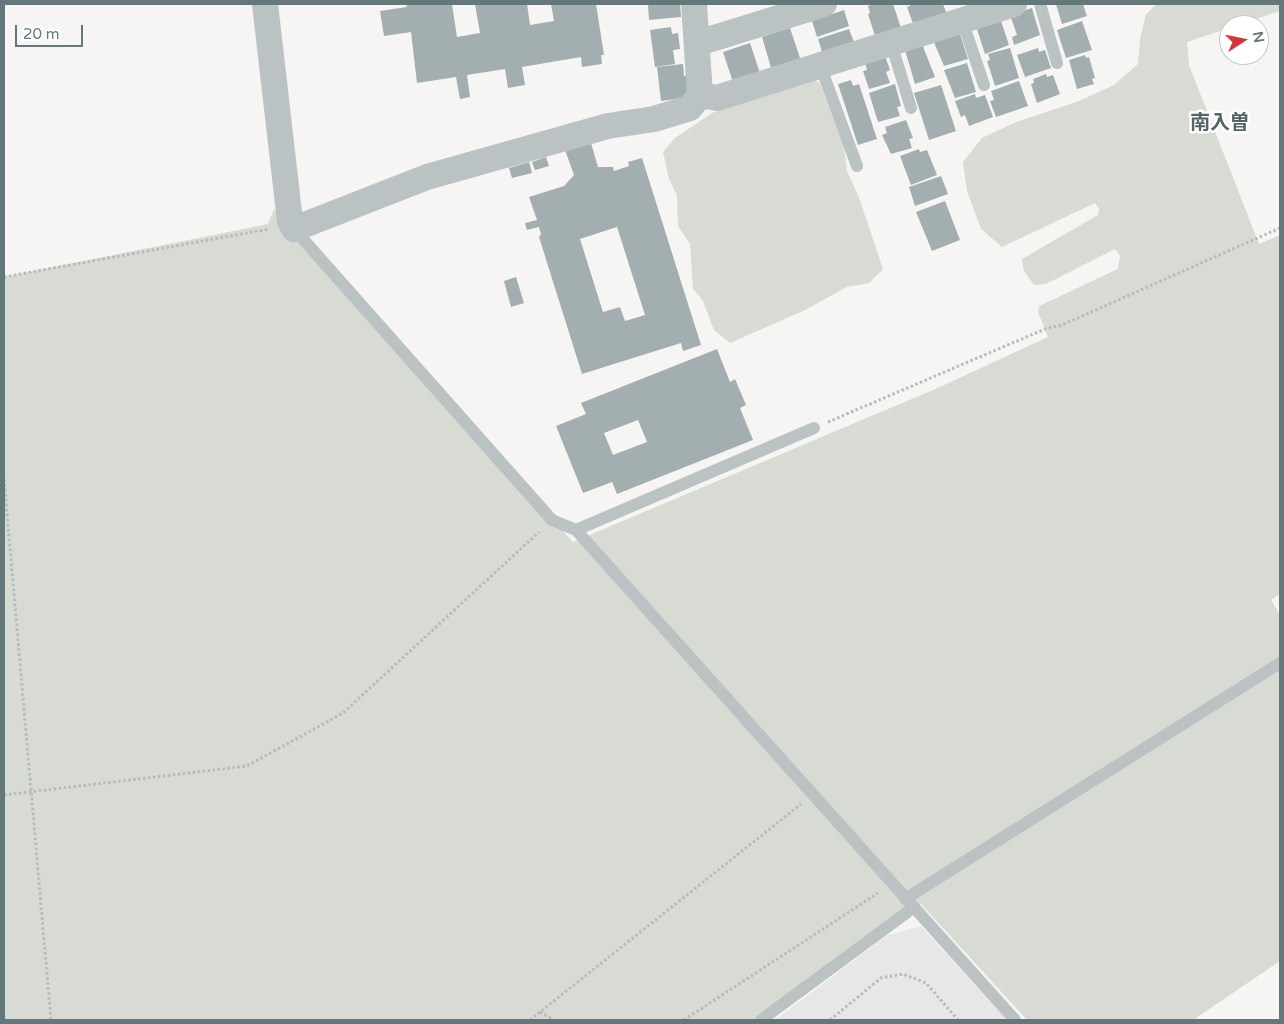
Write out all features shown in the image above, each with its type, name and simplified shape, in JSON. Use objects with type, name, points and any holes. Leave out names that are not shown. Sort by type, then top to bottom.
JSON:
[{"type":"street","points":[[265,4],[292,225],[427,178],[608,126],[654,119],[690,108],[700,95],[694,4]]},
{"type":"street","points":[[700,95],[717,98],[1014,4]]},
{"type":"street","points":[[698,43],[814,5]]},
{"type":"lane","points":[[1040,4],[1057,63]]},
{"type":"lane","points":[[962,20],[984,84]]},
{"type":"lane","points":[[891,43],[911,108]]},
{"type":"lane","points":[[820,65],[858,166]]},
{"type":"lane","points":[[292,225],[552,520],[576,530],[1015,1020]]},
{"type":"lane","points":[[576,530],[814,428]]},
{"type":"lane","points":[[761,1020],[909,903],[1280,663]]},
{"type":"path","points":[[4,277],[292,225]]},
{"type":"path","points":[[814,428],[1045,329],[1062,325],[1280,228]]},
{"type":"path","points":[[4,478],[51,1020]]},
{"type":"path","points":[[4,795],[247,766],[343,713],[552,520]]},
{"type":"path","points":[[530,1020],[813,795]]},
{"type":"path","points":[[684,1020],[892,884]]},
{"type":"path","points":[[830,1020],[881,978],[903,974],[926,983],[958,1020]]},
{"type":"path","points":[[540,1012],[554,1020]]},
{"type":"shaded area","points":[[1157,4],[1280,4],[1280,11],[1268,15],[1219,15],[1219,31],[1187,42],[1189,65],[1259,244],[1280,235],[1280,594],[1271,600],[1280,615],[1280,961],[1193,1020],[1027,1020],[921,904],[753,1020],[4,1020],[4,277],[268,224],[274,209],[295,239],[573,542],[940,387],[1048,337],[1038,312],[1039,306],[1118,269],[1120,256],[1115,249],[1045,284],[1034,285],[1024,271],[1022,259],[1098,215],[1099,209],[1095,203],[1002,247],[981,229],[967,191],[963,162],[982,138],[1016,122],[1079,101],[1114,85],[1138,64],[1140,39],[1146,14]]},
{"type":"shaded area","points":[[813,77],[820,84],[844,147],[847,171],[858,195],[883,269],[869,283],[847,287],[805,310],[730,343],[714,330],[703,301],[693,289],[690,244],[678,226],[677,196],[669,179],[663,152],[675,138],[712,113]]},
{"type":"shaded area","points":[[921,926],[1007,1020],[775,1020],[886,936]]},
{"type":"building","points":[[406,4],[452,4],[457,37],[480,33],[475,4],[527,4],[530,25],[554,21],[551,4],[596,4],[604,55],[601,55],[602,64],[582,67],[581,57],[522,67],[525,85],[508,88],[505,69],[467,75],[470,97],[460,99],[456,77],[417,83],[411,32],[384,36],[380,11],[407,7]]},
{"type":"building","points":[[648,4],[680,4],[681,17],[649,20]]},
{"type":"building","points":[[874,4],[893,4],[902,31],[876,39],[868,14],[870,13],[868,6]]},
{"type":"building","points":[[910,4],[943,4],[948,17],[914,26],[907,7]]},
{"type":"building","points":[[1056,4],[1083,4],[1087,16],[1062,24]]},
{"type":"building","points":[[1032,8],[1040,35],[1014,45],[1012,37],[1017,35],[1010,15]]},
{"type":"building","points":[[844,10],[849,26],[817,37],[812,21]]},
{"type":"building","points":[[999,15],[1009,45],[985,54],[976,26]]},
{"type":"building","points":[[1082,21],[1092,50],[1066,58],[1057,30]]},
{"type":"building","points":[[671,27],[672,34],[678,33],[680,49],[673,50],[675,64],[655,67],[650,30]]},
{"type":"building","points":[[790,28],[801,61],[772,71],[762,37]]},
{"type":"building","points":[[849,29],[855,45],[823,55],[818,39]]},
{"type":"building","points":[[959,31],[968,59],[944,66],[933,40]]},
{"type":"building","points":[[750,43],[760,73],[733,82],[723,52]]},
{"type":"building","points":[[922,44],[935,77],[915,84],[905,50]]},
{"type":"building","points":[[1010,48],[1019,78],[995,86],[987,61],[990,60],[988,54]]},
{"type":"building","points":[[1038,48],[1039,52],[1045,50],[1051,68],[1025,77],[1017,55]]},
{"type":"building","points":[[884,53],[890,70],[886,72],[890,83],[869,89],[863,71],[867,70],[864,59]]},
{"type":"building","points":[[1085,55],[1086,58],[1089,57],[1095,78],[1092,79],[1094,84],[1077,89],[1069,60]]},
{"type":"building","points":[[967,63],[976,92],[955,98],[944,70]]},
{"type":"building","points":[[683,64],[684,76],[689,75],[690,89],[683,98],[661,101],[657,67]]},
{"type":"building","points":[[1046,74],[1047,77],[1053,75],[1060,94],[1037,103],[1031,84],[1034,83],[1033,79]]},
{"type":"building","points":[[851,80],[853,86],[859,84],[877,139],[858,145],[838,84]]},
{"type":"building","points":[[1019,81],[1028,106],[996,117],[990,101],[994,100],[991,91]]},
{"type":"building","points":[[895,84],[901,106],[897,107],[900,116],[878,122],[869,93]]},
{"type":"building","points":[[941,85],[956,131],[929,140],[914,93]]},
{"type":"building","points":[[975,94],[976,98],[985,95],[993,117],[969,126],[965,115],[961,117],[955,101]]},
{"type":"building","points":[[906,120],[913,138],[909,139],[912,148],[891,154],[882,135],[887,133],[885,127]]},
{"type":"building","points":[[591,143],[598,167],[613,167],[614,171],[629,166],[628,162],[642,158],[701,345],[683,351],[681,343],[582,374],[539,237],[541,234],[539,227],[527,230],[525,223],[537,220],[529,197],[564,186],[574,175],[565,150]],"holes":[[[617,227],[645,315],[625,321],[620,307],[603,312],[580,239]]]},
{"type":"building","points":[[919,149],[920,152],[927,150],[937,175],[911,185],[900,156]]},
{"type":"building","points":[[546,157],[549,166],[535,170],[532,162]]},
{"type":"building","points":[[529,162],[532,173],[512,178],[509,168]]},
{"type":"building","points":[[941,176],[948,194],[915,206],[909,187]]},
{"type":"building","points":[[945,201],[960,240],[932,251],[916,212]]},
{"type":"building","points":[[516,277],[524,303],[511,307],[504,281]]},
{"type":"building","points":[[717,349],[730,382],[735,379],[746,405],[740,408],[753,440],[617,494],[612,482],[583,493],[556,426],[586,414],[581,403]],"holes":[[[638,420],[647,442],[613,455],[604,433]]]},
{"type":"district","name":"南入曽","points":[[1220,124]]}]
